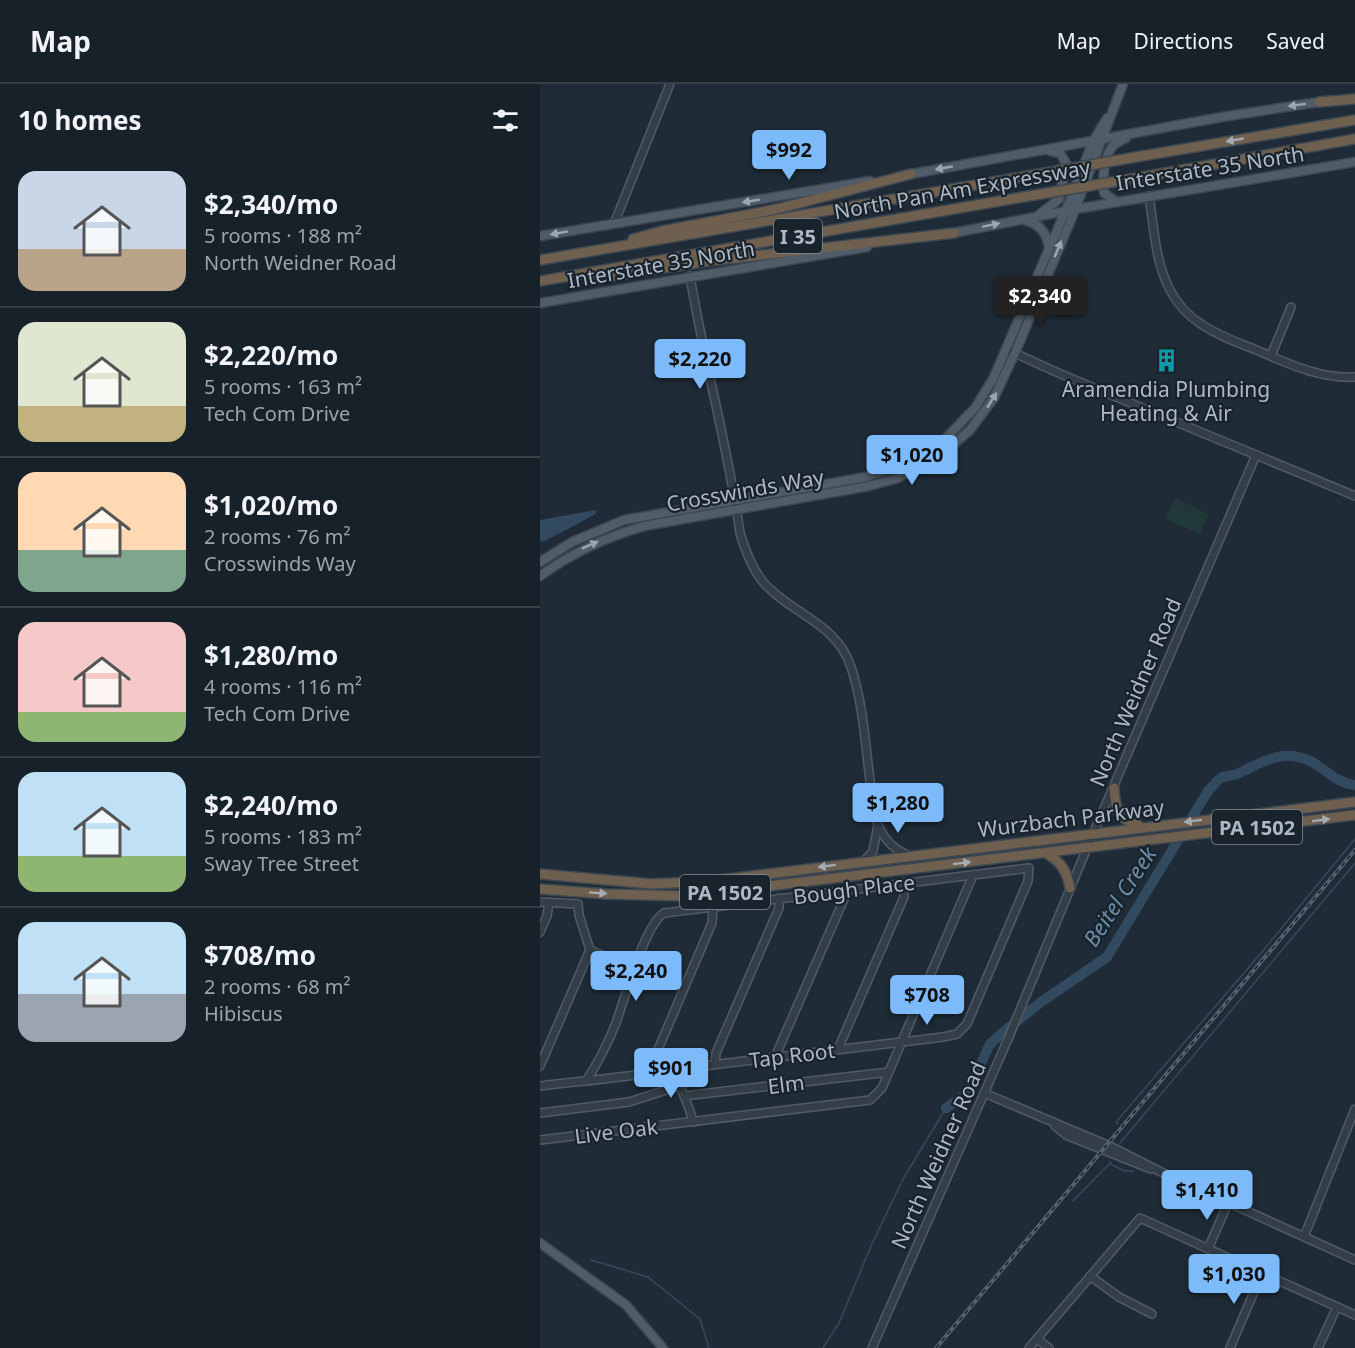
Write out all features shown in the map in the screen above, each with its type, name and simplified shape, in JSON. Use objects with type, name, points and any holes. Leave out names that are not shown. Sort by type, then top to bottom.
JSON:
[{"type":"highway","points":[[1319,102],[1355,97]]},
{"type":"highway","name":"North Pan Am Expressway","points":[[540,259],[1355,120]]},
{"type":"highway","name":"North Pan Am Expressway","points":[[542,281],[1355,139]]},
{"type":"highway","points":[[575,254],[662,231],[777,209],[911,174]]},
{"type":"highway","points":[[573,275],[612,276],[709,261],[954,233]]},
{"type":"highway","points":[[1114,788],[1119,814],[1127,822],[1143,827]]},
{"type":"highway","name":"Wurzbach Parkway","points":[[540,874],[676,884],[1355,802]]},
{"type":"highway","name":"Wurzbach Parkway","points":[[540,889],[606,894],[685,896],[1355,815]]},
{"type":"highway","points":[[1046,853],[1064,867],[1070,888]]},
{"type":"main road","points":[[1011,351],[1076,209],[1123,84]]},
{"type":"main road","points":[[540,236],[1319,102]]},
{"type":"main road","points":[[1111,114],[1112,126],[1118,131],[1131,135]]},
{"type":"main road","points":[[1011,351],[1093,141],[1111,114]]},
{"type":"main road","points":[[1117,202],[1104,193],[1104,168],[1114,145],[1131,135]]},
{"type":"main road","points":[[1037,216],[1059,199],[1066,163],[1060,153],[1042,150]]},
{"type":"main road","name":"Interstate 35 North","points":[[540,303],[1355,162]]},
{"type":"main road","points":[[1017,219],[1033,223],[1040,228],[1047,238],[1049,249]]},
{"type":"main road","name":"Crosswinds Way","points":[[540,562],[572,542],[624,520],[866,477],[893,468],[925,453],[953,432],[975,408],[1011,351]]},
{"type":"main road","name":"Crosswinds Way","points":[[540,576],[576,551],[644,526],[869,486],[898,478],[931,462],[965,435],[984,414],[1001,386],[1011,351]]},
{"type":"main road","points":[[925,453],[931,462]]},
{"type":"main road","points":[[540,1243],[626,1305],[663,1348]]},
{"type":"street","points":[[614,224],[670,84]]},
{"type":"street","points":[[1149,196],[1161,267],[1170,291],[1193,318],[1207,328],[1271,356],[1326,376],[1355,377]]},
{"type":"street","points":[[690,276],[700,337],[720,418],[744,548],[756,572],[775,593],[829,632],[850,663],[858,687],[873,805],[878,825],[890,845],[909,856]]},
{"type":"street","points":[[1271,356],[1291,308]]},
{"type":"street","points":[[1011,351],[1063,375],[1355,496]]},
{"type":"street","name":"North Weidner Road","points":[[872,1348],[1019,1014],[1070,888],[1256,455]]},
{"type":"street","points":[[864,861],[873,851],[878,825]]},
{"type":"street","name":"Bough Place","points":[[634,970],[658,917],[664,913],[1029,868],[1028,881],[967,1024],[957,1034]]},
{"type":"street","points":[[889,1072],[973,875]]},
{"type":"street","points":[[838,1049],[904,897],[904,883]]},
{"type":"street","points":[[775,1057],[848,890]]},
{"type":"street","points":[[715,1064],[716,1053],[779,908],[779,898]]},
{"type":"street","points":[[540,902],[578,904],[579,915],[590,950],[540,1066]]},
{"type":"street","points":[[540,932],[547,916],[549,902]]},
{"type":"street","points":[[648,1073],[712,923],[713,906]]},
{"type":"street","points":[[586,1081],[597,1065],[615,1024],[634,970],[590,950]]},
{"type":"street","name":"Tap Root","points":[[540,1086],[957,1034]]},
{"type":"street","points":[[674,1069],[693,1122]]},
{"type":"street","name":"Elm","points":[[684,1096],[889,1072]]},
{"type":"street","name":"Live Oak","points":[[540,1140],[870,1100],[882,1088],[889,1072]]},
{"type":"street","points":[[540,1113],[629,1102],[679,1086]]},
{"type":"street","points":[[984,1093],[1110,1146],[1159,1171],[1355,1260]]},
{"type":"street","points":[[1304,1237],[1355,1109]]},
{"type":"street","points":[[1208,1249],[1228,1203]]},
{"type":"street","points":[[1029,1348],[1140,1218],[1355,1315]]},
{"type":"street","points":[[1230,1348],[1262,1273]]},
{"type":"street","points":[[1090,1276],[1119,1297],[1152,1314]]},
{"type":"street","points":[[1318,1348],[1337,1307]]},
{"type":"street","points":[[1037,1339],[1049,1348]]},
{"type":"green space","points":[[1175,498],[1209,514],[1200,534],[1165,519]]},
{"type":"water","points":[[596,510],[596,514],[543,542],[540,541],[540,520]]},
{"type":"waterway","name":"Beitel Creek","points":[[946,1108],[967,1094],[990,1044],[1041,1002],[1107,957],[1208,791],[1219,779],[1237,774],[1275,757],[1294,756],[1314,763],[1338,780],[1355,785]]},
{"type":"waterway","points":[[1118,1124],[1116,1122],[1262,952],[1355,839]]},
{"type":"waterway","points":[[1120,1143],[1355,863]]},
{"type":"waterway","name":"Beitel Creek","points":[[823,1348],[839,1323],[871,1246],[903,1179],[946,1108]]},
{"type":"waterway","points":[[1073,1201],[1111,1162]]},
{"type":"waterway","points":[[1110,1164],[1125,1171],[1133,1171]]},
{"type":"waterway","points":[[591,1260],[648,1277],[700,1319],[709,1348]]},
{"type":"railway","points":[[936,1348],[1355,850]]},
{"type":"place","name":"Aramendia Plumbing Heating & Air","points":[[1166,361]]}]
